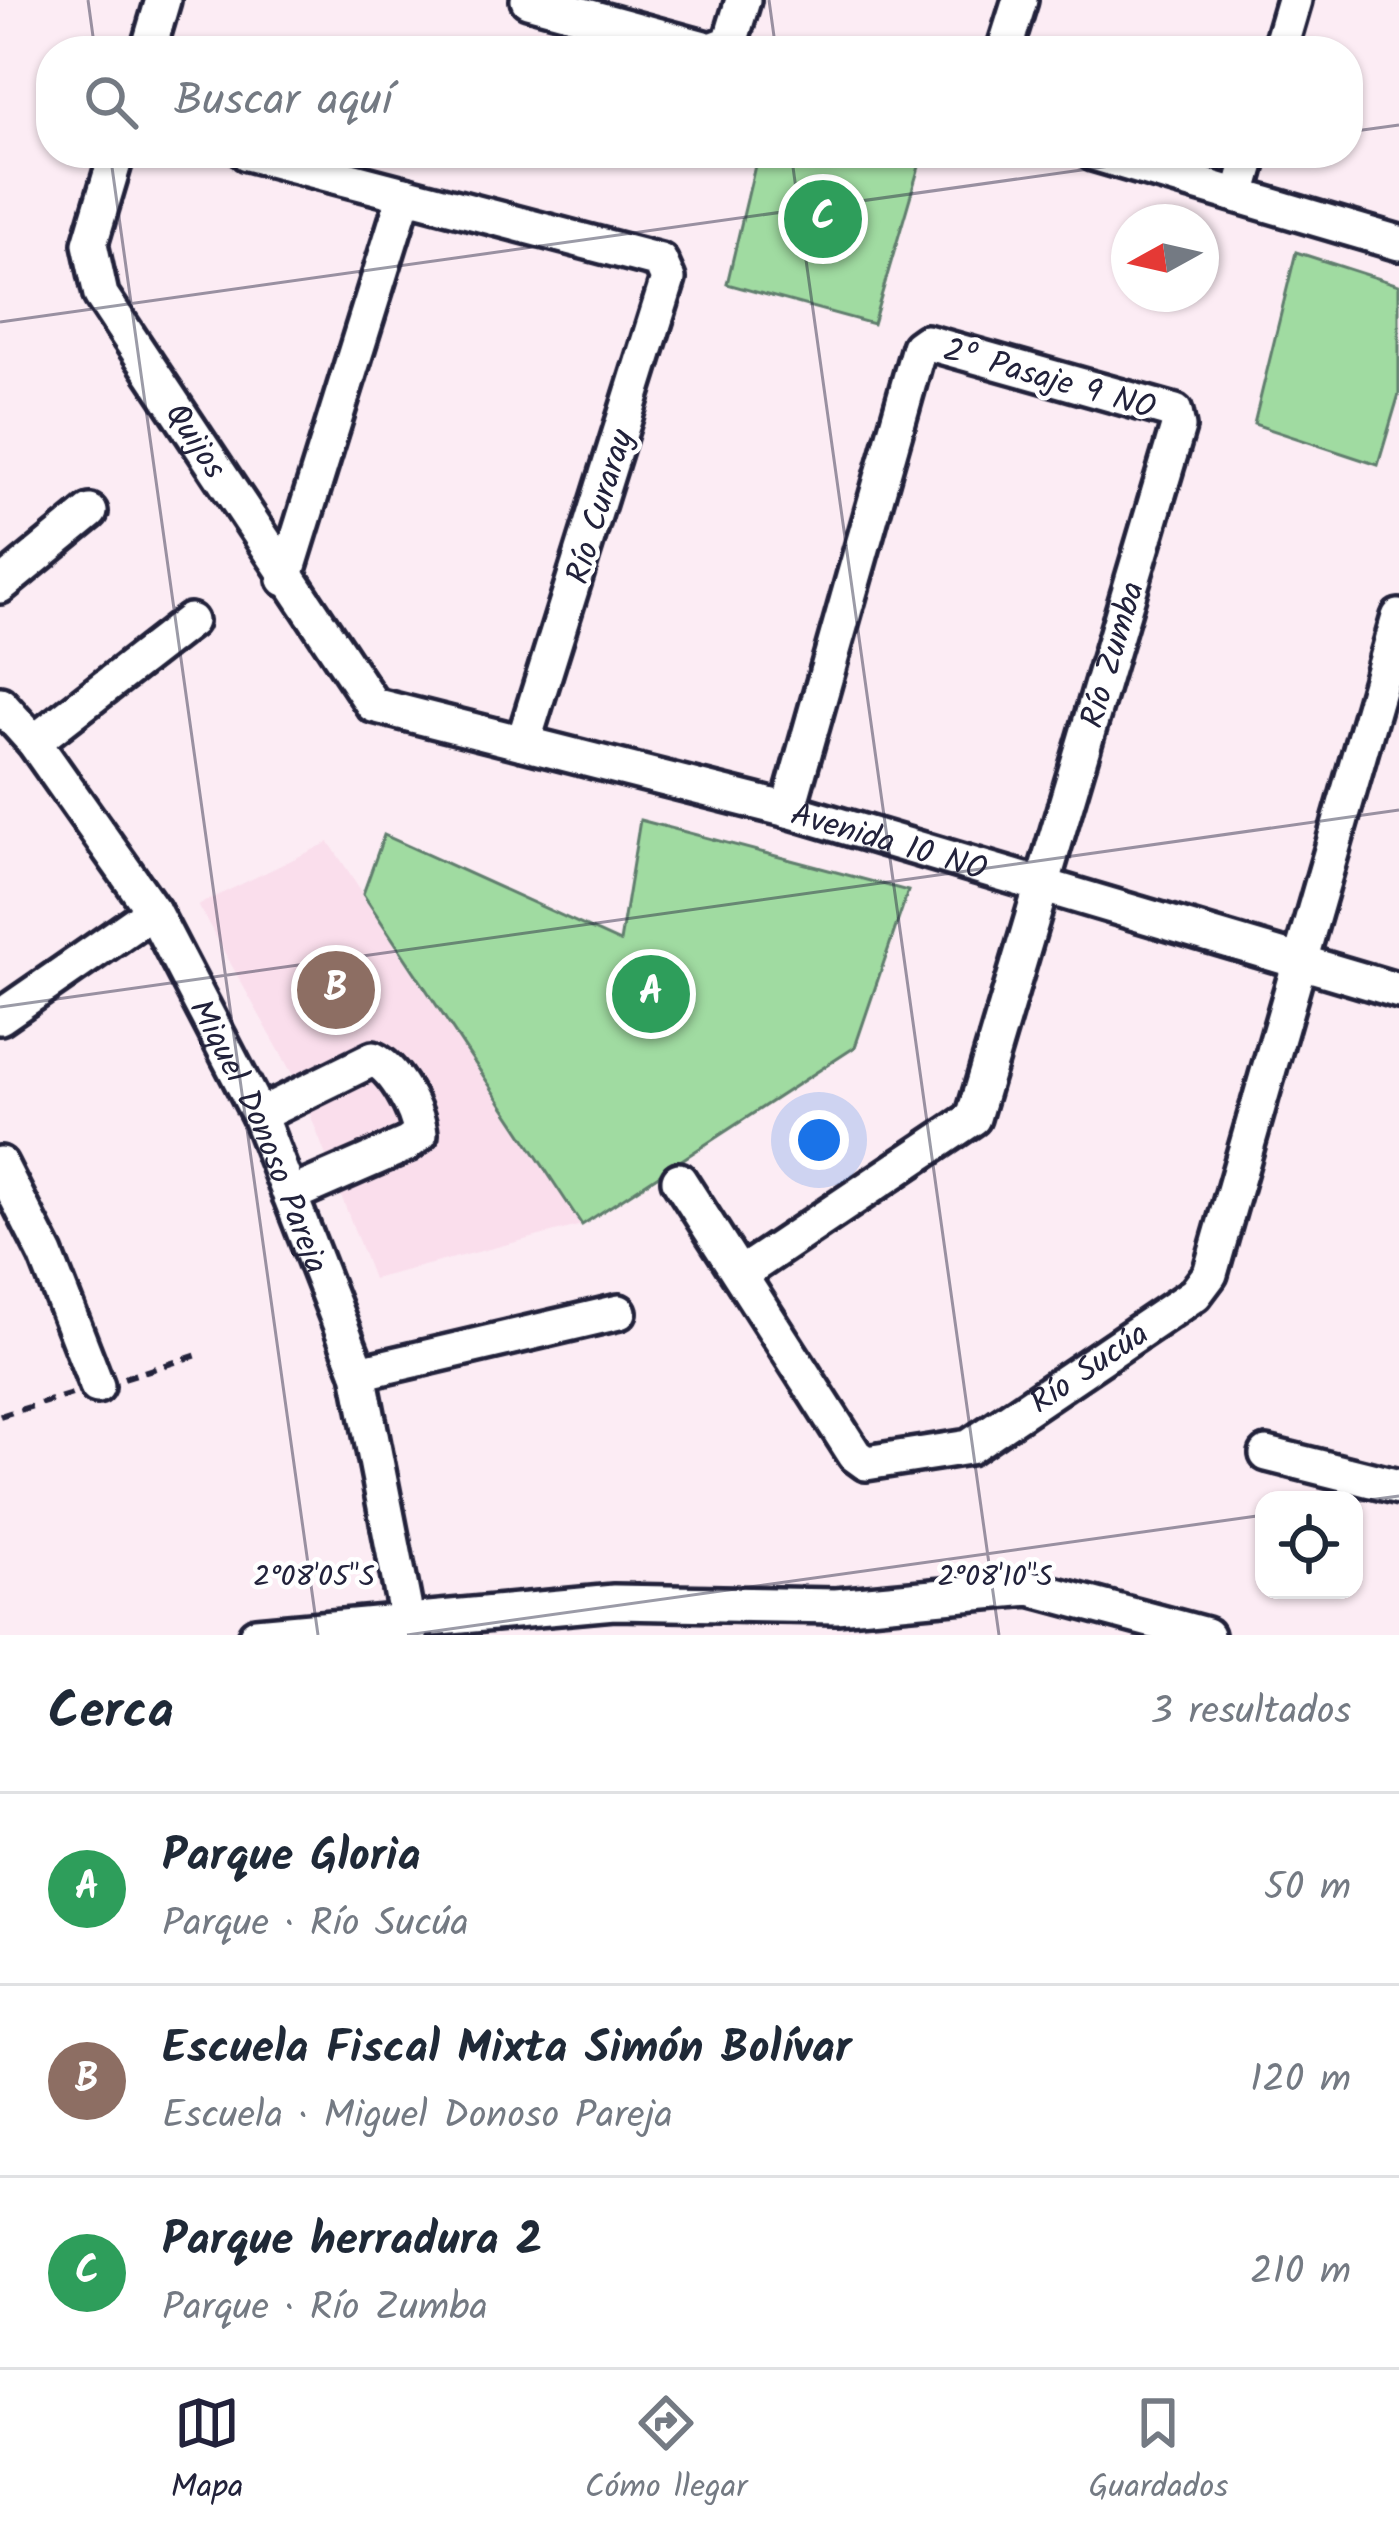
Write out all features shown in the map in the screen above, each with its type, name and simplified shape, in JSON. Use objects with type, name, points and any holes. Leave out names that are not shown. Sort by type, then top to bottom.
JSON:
[{"type":"street","points":[[152,36],[163,0]]},
{"type":"street","points":[[528,0],[670,36]]},
{"type":"street","points":[[732,36],[743,0]]},
{"type":"street","points":[[1009,36],[1020,0]]},
{"type":"street","points":[[1284,36],[1294,0]]},
{"type":"street","name":"Quijos","points":[[113,168],[90,244],[93,274],[284,579],[374,705]]},
{"type":"street","points":[[284,579],[406,194],[305,168]]},
{"type":"street","points":[[1145,168],[1399,243]]},
{"type":"street","points":[[1239,195],[1247,168]]},
{"type":"street","name":"Río Curaray","points":[[406,194],[660,261],[667,268],[668,279],[524,743]]},
{"type":"street","name":"2º Pasaje 9 NO","points":[[788,809],[919,346],[926,342],[994,361],[1175,412],[1179,419]]},
{"type":"street","name":"Río Zumba","points":[[1042,886],[1179,419]]},
{"type":"street","points":[[0,586],[90,512]]},
{"type":"street","points":[[1299,963],[1399,617]]},
{"type":"street","points":[[34,742],[190,621]]},
{"type":"street","name":"Miguel Donoso Pareja","points":[[0,704],[34,742],[153,911],[259,1115],[359,1373],[408,1626]]},
{"type":"street","name":"Avenida 10 NO","points":[[374,705],[788,809],[1399,991]]},
{"type":"street","points":[[742,1273],[973,1118],[1042,886]]},
{"type":"street","points":[[0,1017],[153,911]]},
{"type":"street","name":"Río Sucúa","points":[[680,1180],[860,1460],[946,1454],[969,1447],[1204,1285],[1299,963]]},
{"type":"street","points":[[259,1115],[373,1059],[393,1076],[419,1124],[420,1134],[406,1144],[290,1195]]},
{"type":"street","points":[[0,1164],[46,1255],[98,1386]]},
{"type":"street","points":[[359,1373],[619,1312]]},
{"type":"street","points":[[1267,1454],[1399,1487]]},
{"type":"street","points":[[256,1635],[408,1626],[614,1602],[836,1606],[1030,1588],[1206,1635]]},
{"type":"shaded area","points":[[329,842],[582,1225],[373,1279],[300,1088],[198,905]]},
{"type":"green space","points":[[754,168],[919,168],[873,324],[727,284]]},
{"type":"green space","points":[[1296,252],[1399,285],[1399,394],[1378,465],[1254,424]]},
{"type":"green space","points":[[640,820],[908,891],[855,1047],[582,1225],[363,894],[384,835],[620,942]]},
{"type":"place","name":"Parque herradura 2","points":[[823,219]]},
{"type":"place","name":"Escuela Fiscal Mixta Simón Bolívar","points":[[336,990]]},
{"type":"place","name":"Parque Gloria","points":[[651,994]]}]
